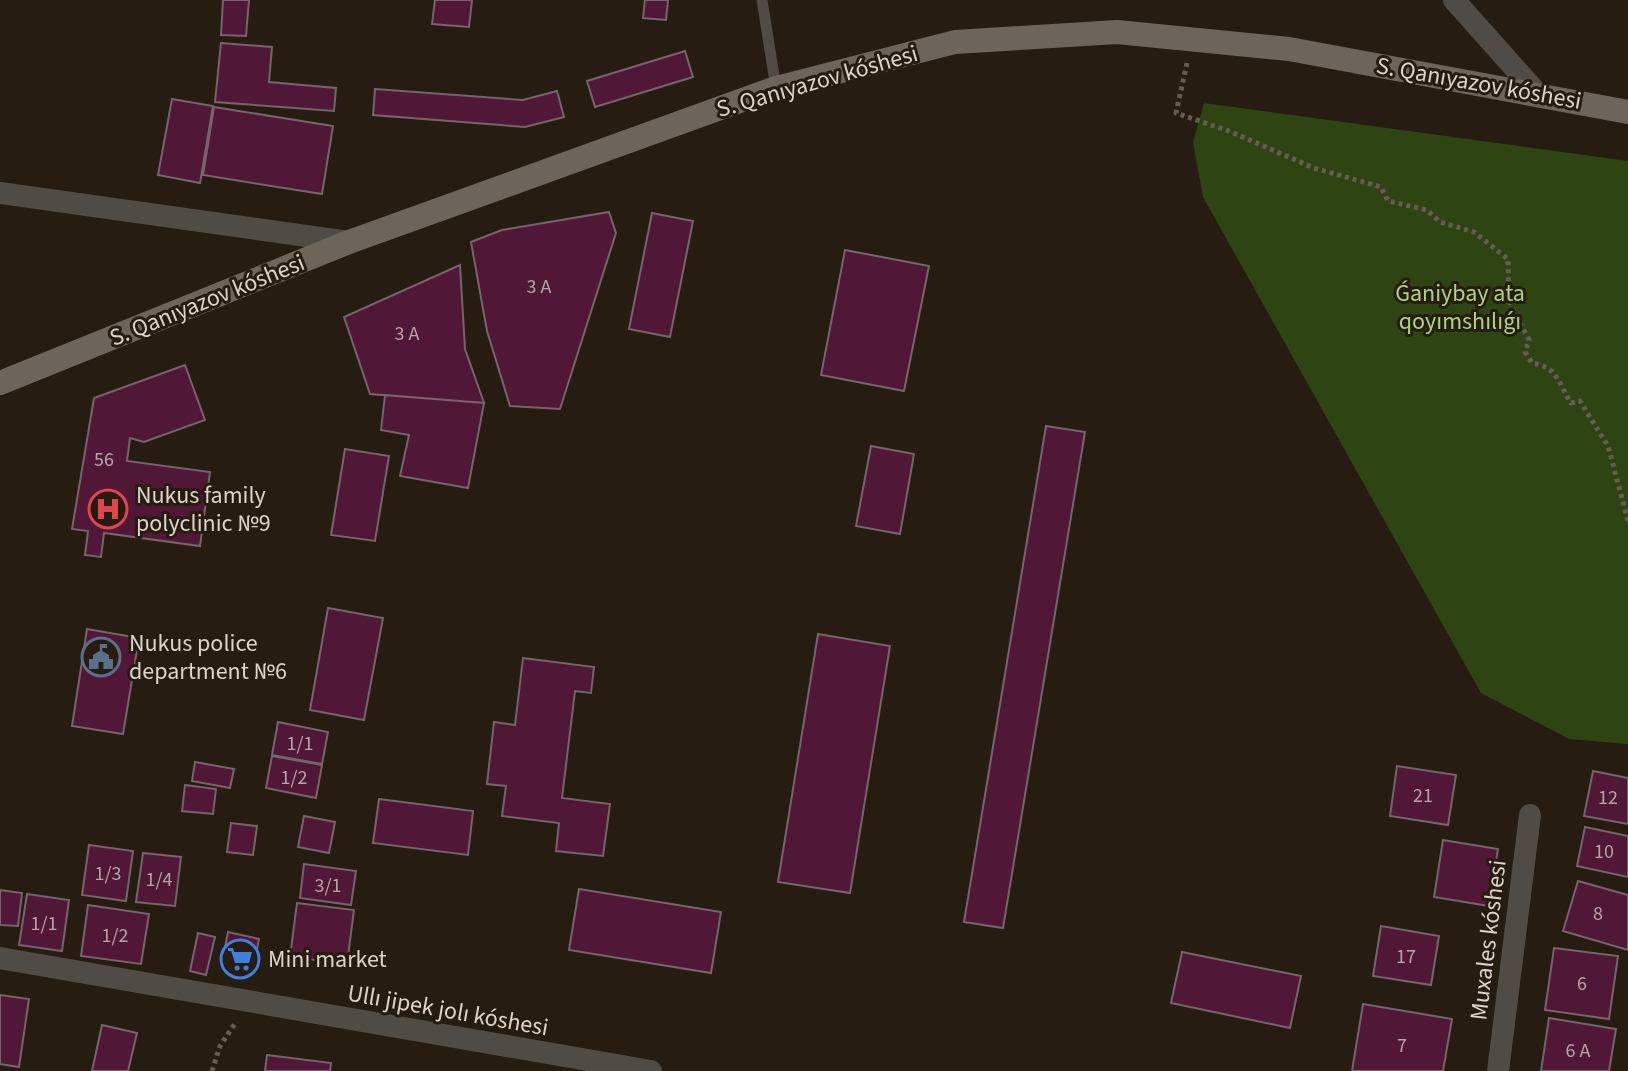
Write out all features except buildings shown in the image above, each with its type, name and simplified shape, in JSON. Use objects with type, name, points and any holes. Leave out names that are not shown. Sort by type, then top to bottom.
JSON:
[{"type":"street","points":[[1454,0],[1537,93]]},
{"type":"street","name":"S. Qanıyazov kóshesi","points":[[0,383],[349,242],[776,88],[955,42],[1117,32],[1289,49],[1628,112]]},
{"type":"street","points":[[0,193],[349,242]]},
{"type":"street","name":"Muxales kóshesi","points":[[1498,1071],[1530,815]]},
{"type":"street","name":"Ullı jipek jolı kóshesi","points":[[0,958],[620,1069],[651,1071]]},
{"type":"lane","points":[[762,0],[776,88]]},
{"type":"path","points":[[1193,40],[1176,113],[1229,131],[1314,168],[1381,187],[1388,201],[1427,210],[1440,222],[1474,232],[1508,259],[1509,301],[1529,340],[1525,352],[1532,363],[1546,365],[1556,374],[1571,403],[1580,401],[1590,415],[1608,446],[1628,521]]},
{"type":"path","points":[[212,1071],[220,1046],[241,1014]]},
{"type":"green space","name":"Ǵaniybay ata qoyımshılıǵı","points":[[1204,103],[1628,161],[1628,744],[1569,739],[1481,693],[1203,197],[1193,142]]},
{"type":"place","name":"Nukus family polyclinic №9","points":[[108,509]]},
{"type":"place","name":"Nukus police department №6","points":[[101,657]]},
{"type":"place","name":"Mini market","points":[[240,959]]}]
